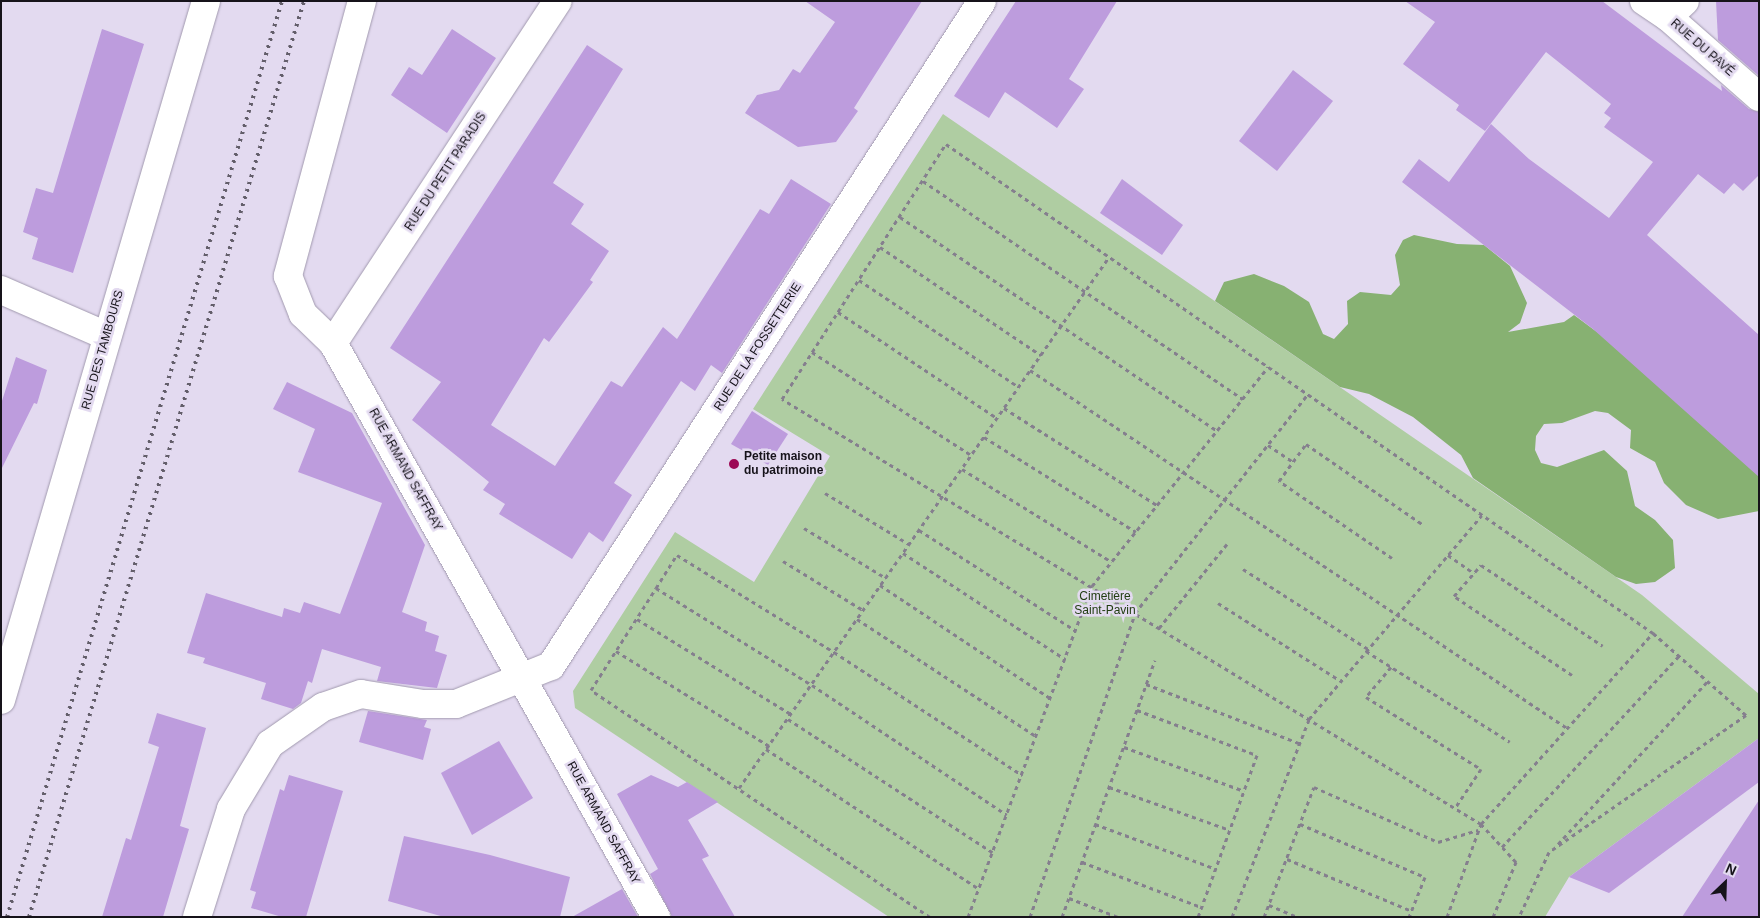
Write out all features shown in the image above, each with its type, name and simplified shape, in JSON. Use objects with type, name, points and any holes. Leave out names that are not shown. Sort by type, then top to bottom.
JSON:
[{"type":"street","name":"RUE DES TAMBOURS","points":[[1,700],[206,1]]},
{"type":"street","name":"RUE ARMAND SAFFRAY","points":[[362,1],[288,276],[303,314],[333,343],[656,917]]},
{"type":"street","name":"RUE DU PETIT PARADIS","points":[[333,343],[558,1]]},
{"type":"street","name":"RUE DE LA FOSSETTERIE","points":[[197,917],[231,809],[270,744],[323,707],[361,694],[423,704],[456,704],[551,666],[982,1]]},
{"type":"street","name":"RUE DU PAVÉ","points":[[1644,1],[1676,9],[1759,97]]},
{"type":"street","points":[[1,290],[107,336]]},
{"type":"path","points":[[1493,917],[1516,862],[1481,824],[782,398],[946,144],[1653,633],[1746,715],[1552,850]]},
{"type":"path","points":[[923,181],[1243,399]]},
{"type":"path","points":[[900,217],[1217,431]]},
{"type":"path","points":[[880,247],[1041,355]]},
{"type":"path","points":[[739,788],[1109,257]]},
{"type":"path","points":[[859,280],[1018,387]]},
{"type":"path","points":[[838,312],[997,418]]},
{"type":"path","points":[[812,352],[971,455]]},
{"type":"path","points":[[968,917],[1092,586],[1268,367]]},
{"type":"path","points":[[1030,370],[1398,613],[1568,728]]},
{"type":"path","points":[[1030,917],[1135,613],[1308,394]]},
{"type":"path","points":[[1004,408],[1157,505]]},
{"type":"path","points":[[984,437],[1136,532]]},
{"type":"path","points":[[1392,558],[1279,481],[1306,444],[1422,524]]},
{"type":"path","points":[[1268,445],[1292,462]]},
{"type":"path","points":[[962,469],[1112,562]]},
{"type":"path","points":[[825,493],[909,544]]},
{"type":"path","points":[[1232,917],[1309,719],[1482,515]]},
{"type":"path","points":[[804,528],[886,578]]},
{"type":"path","points":[[919,530],[1075,630]]},
{"type":"path","points":[[1159,628],[1227,544]]},
{"type":"path","points":[[903,553],[1065,659]]},
{"type":"path","points":[[1448,555],[1474,573]]},
{"type":"path","points":[[930,917],[591,690],[656,588],[677,556],[834,652],[1022,775]]},
{"type":"path","points":[[783,562],[863,610]]},
{"type":"path","points":[[1572,675],[1454,596],[1481,565],[1603,646]]},
{"type":"path","points":[[1243,569],[1367,650],[1391,668],[1510,742]]},
{"type":"path","points":[[880,585],[1050,698]]},
{"type":"path","points":[[656,588],[812,685],[1007,815]]},
{"type":"path","points":[[1218,603],[1341,681]]},
{"type":"path","points":[[637,619],[791,714]]},
{"type":"path","points":[[857,619],[1036,736]]},
{"type":"path","points":[[1447,917],[1481,824],[1653,633]]},
{"type":"path","points":[[616,651],[768,748],[979,889]]},
{"type":"path","points":[[1502,847],[1679,656]]},
{"type":"path","points":[[1062,917],[1154,660]]},
{"type":"path","points":[[1391,668],[1366,697],[1481,769],[1455,808]]},
{"type":"path","points":[[1519,917],[1552,850],[1708,681]]},
{"type":"path","points":[[1146,684],[1299,743]]},
{"type":"path","points":[[1137,710],[1256,755],[1198,917]]},
{"type":"path","points":[[788,719],[992,852]]},
{"type":"path","points":[[1124,746],[1244,792]]},
{"type":"path","points":[[1109,787],[1230,830]]},
{"type":"path","points":[[1264,917],[1314,787],[1438,842],[1479,830]]},
{"type":"path","points":[[1095,824],[1216,869]]},
{"type":"path","points":[[1300,824],[1425,877],[1410,917]]},
{"type":"path","points":[[1286,859],[1412,912]]},
{"type":"path","points":[[1082,862],[1201,907]]},
{"type":"path","points":[[1069,898],[1118,917]]},
{"type":"path","points":[[1269,905],[1297,917]]},
{"type":"green space","name":"Cimetière Saint-Pavin","points":[[943,114],[1642,595],[1759,694],[1759,738],[1569,877],[1545,917],[889,917],[575,708],[573,691],[675,532],[754,582],[830,456],[753,409]]},
{"type":"green space","points":[[1414,235],[1457,244],[1484,245],[1510,266],[1527,303],[1520,323],[1508,332],[1564,322],[1574,315],[1601,335],[1759,476],[1759,511],[1718,519],[1686,505],[1664,483],[1655,462],[1630,448],[1631,430],[1608,413],[1595,411],[1562,423],[1544,424],[1536,436],[1535,450],[1541,463],[1557,467],[1604,450],[1627,471],[1635,506],[1655,520],[1673,540],[1675,568],[1655,582],[1636,584],[1616,577],[1473,478],[1461,455],[1413,417],[1369,394],[1340,387],[1215,301],[1224,282],[1254,274],[1284,286],[1309,302],[1323,334],[1334,339],[1348,324],[1347,301],[1360,292],[1391,295],[1400,285],[1395,255],[1403,240]]},
{"type":"building","points":[[805,1],[922,1],[854,108],[858,111],[836,142],[798,147],[745,113],[757,95],[779,90],[793,69],[800,73],[835,22]]},
{"type":"building","points":[[1016,1],[1117,1],[1069,79],[1084,89],[1057,128],[1005,92],[989,118],[954,96]]},
{"type":"building","points":[[1405,1],[1602,1],[1722,91],[1721,85],[1749,109],[1759,112],[1759,175],[1743,191],[1734,183],[1724,194],[1698,174],[1647,235],[1759,335],[1759,477],[1593,329],[1402,182],[1419,159],[1449,182],[1491,124],[1529,159],[1609,218],[1653,162],[1604,127],[1611,118],[1604,113],[1611,104],[1546,52],[1485,131],[1456,110],[1459,105],[1403,64],[1435,22]]},
{"type":"building","points":[[1716,1],[1759,1],[1759,76],[1718,40]]},
{"type":"building","points":[[102,29],[144,44],[73,273],[32,259],[38,238],[23,232],[36,188],[53,193]]},
{"type":"building","points":[[452,29],[496,58],[447,133],[391,95],[409,67],[422,75]]},
{"type":"building","points":[[587,45],[623,69],[553,183],[584,204],[571,224],[609,251],[590,280],[593,282],[549,342],[544,338],[491,425],[555,466],[611,381],[622,387],[663,327],[677,339],[760,209],[769,214],[791,179],[831,204],[722,373],[711,365],[695,391],[681,381],[614,483],[632,495],[603,542],[589,532],[572,559],[499,514],[505,504],[483,490],[489,482],[412,420],[441,382],[390,348]]},
{"type":"building","points":[[1293,70],[1333,101],[1277,171],[1239,141]]},
{"type":"building","points":[[1122,179],[1183,225],[1162,255],[1100,213]]},
{"type":"building","points":[[16,357],[47,370],[37,404],[34,403],[1,470],[1,404]]},
{"type":"building","points":[[287,382],[352,413],[425,545],[402,612],[427,622],[425,631],[439,636],[435,651],[447,655],[437,688],[377,681],[381,667],[322,649],[312,683],[308,681],[301,703],[293,709],[261,699],[266,683],[203,663],[205,658],[187,653],[206,593],[282,617],[284,608],[300,613],[304,602],[340,614],[382,503],[298,472],[315,429],[273,409]]},
{"type":"building","points":[[752,411],[788,434],[768,465],[731,444]]},
{"type":"building","points":[[368,711],[427,720],[424,727],[431,729],[423,760],[359,742]]},
{"type":"building","points":[[157,713],[206,728],[180,826],[189,829],[163,917],[102,917],[126,838],[131,840],[159,747],[148,743]]},
{"type":"building","points":[[1759,738],[1759,782],[1609,893],[1569,877]]},
{"type":"building","points":[[499,741],[533,798],[472,835],[441,773]]},
{"type":"building","points":[[289,775],[343,791],[306,917],[282,917],[251,908],[256,892],[250,890],[280,789],[284,791]]},
{"type":"building","points":[[651,775],[678,787],[687,782],[718,802],[688,820],[709,856],[702,859],[735,917],[672,917],[650,874],[658,869],[617,794]]},
{"type":"building","points":[[1759,800],[1759,917],[1682,917]]},
{"type":"building","points":[[404,836],[490,855],[570,877],[560,917],[444,917],[388,901]]},
{"type":"building","points":[[622,889],[638,917],[572,917]]},
{"type":"railway","points":[[7,917],[282,1]]},
{"type":"railway","points":[[29,917],[304,1]]},
{"type":"place","name":"Petite maison du patrimoine","points":[[734,464]]}]
